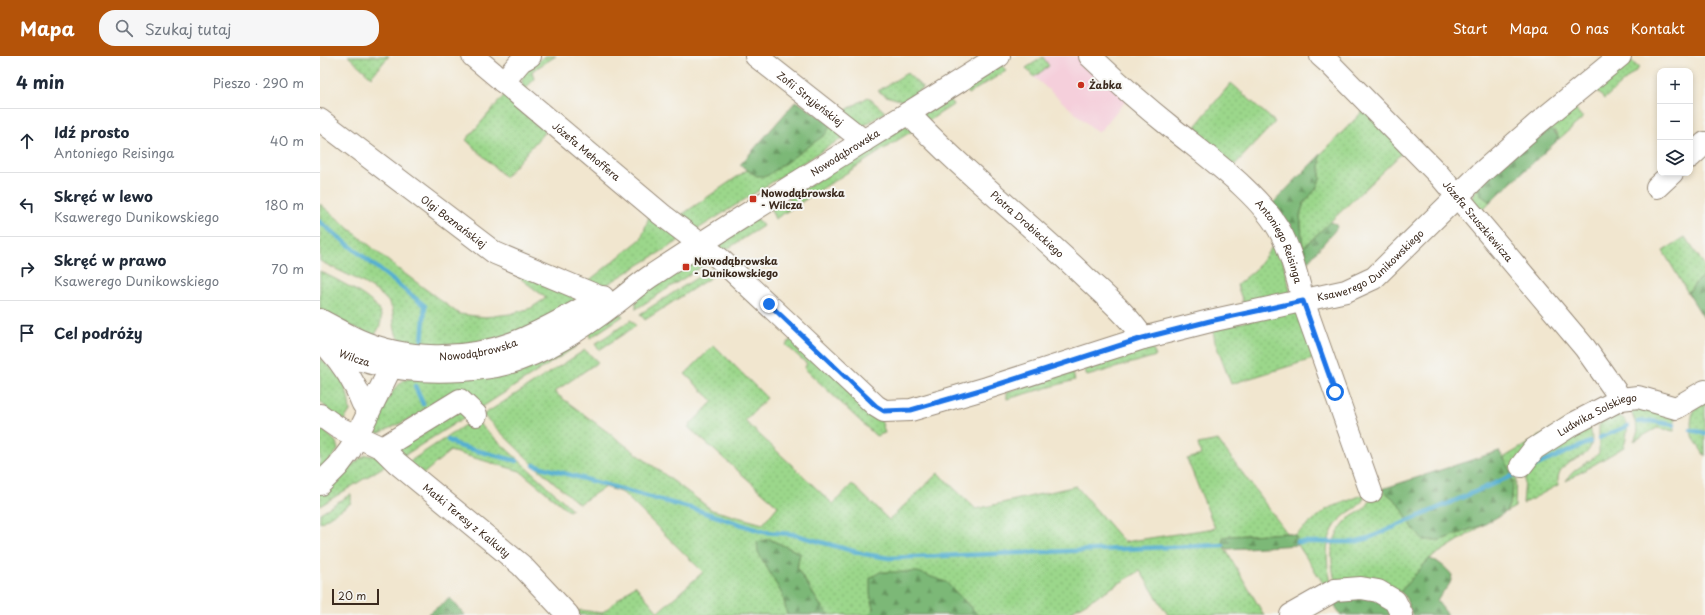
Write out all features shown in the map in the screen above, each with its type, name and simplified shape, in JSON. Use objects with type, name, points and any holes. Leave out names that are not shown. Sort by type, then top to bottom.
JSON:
[{"type":"street","name":"Józefa Mehoffera","points":[[473,56],[661,214],[700,244]]},
{"type":"street","points":[[503,82],[521,61],[530,56]]},
{"type":"street","name":"Zofii Stryjeńskiej","points":[[756,56],[864,141]]},
{"type":"street","name":"Nowodąbrowska","points":[[382,360],[435,371],[482,368],[504,364],[529,356],[560,341],[589,323],[652,275],[999,56]]},
{"type":"street","name":"Antoniego Reisinga","points":[[1090,56],[1137,99],[1233,178],[1264,209],[1282,234],[1296,273],[1303,301],[1371,492]]},
{"type":"street","name":"Józefa Szuszkiewicza","points":[[1320,56],[1330,64],[1434,170],[1584,348],[1621,399]]},
{"type":"street","name":"Ksawerego Dunikowskiego","points":[[700,244],[752,289],[871,401],[884,411],[911,410],[994,386],[1143,338],[1210,321],[1346,291],[1374,278],[1481,173],[1532,128],[1620,56]]},
{"type":"street","name":"Piotra Drobieckiego","points":[[908,113],[966,168],[1061,253],[1133,323],[1143,338]]},
{"type":"street","name":"Olgi Boznańskiej","points":[[320,120],[495,253],[602,298]]},
{"type":"street","points":[[1693,153],[1705,143]]},
{"type":"street","name":"Nowodąbrowska","points":[[382,360],[425,356],[458,356],[485,351],[513,343],[558,323],[602,298],[652,275]]},
{"type":"street","name":"Wilcza","points":[[320,320],[358,340],[382,360]]},
{"type":"street","points":[[323,344],[339,360],[357,388],[363,404]]},
{"type":"street","name":"Wilcza","points":[[323,344],[353,357],[382,360]]},
{"type":"street","points":[[356,437],[363,404],[382,360]]},
{"type":"street","points":[[320,484],[338,466],[350,450],[356,437],[382,360]]},
{"type":"street","name":"Ludwika Solskiego","points":[[1521,466],[1534,448],[1573,424],[1621,399],[1638,397],[1676,408],[1705,391]]},
{"type":"street","points":[[382,448],[460,400],[476,415]]},
{"type":"street","name":"Matki Teresy z Kalkuty","points":[[320,415],[337,428],[382,448],[397,463],[521,565],[568,615]]},
{"type":"street","points":[[1291,615],[1335,590],[1361,588],[1378,591],[1395,601],[1402,615]]},
{"type":"shaded area","points":[[1081,56],[1129,97],[1098,133],[1034,77],[1049,66],[1043,57]]},
{"type":"green space","points":[[348,56],[389,56],[371,77]]},
{"type":"green space","points":[[546,56],[556,56],[532,71],[534,79],[524,91],[522,78],[527,69],[535,62]]},
{"type":"green space","points":[[1043,57],[1049,66],[1034,77],[1026,68]]},
{"type":"green space","points":[[1630,60],[1639,68],[1604,99],[1595,88]]},
{"type":"green space","points":[[1001,64],[1006,71],[968,94],[964,88]]},
{"type":"green space","points":[[907,73],[923,88],[903,101],[886,96],[878,91]]},
{"type":"green space","points":[[1231,83],[1275,122],[1229,171],[1187,136]]},
{"type":"green space","points":[[507,92],[549,127],[505,177],[466,140]]},
{"type":"green space","points":[[868,97],[885,112],[856,131],[838,115]]},
{"type":"green space","points":[[949,97],[953,105],[925,123],[923,114]]},
{"type":"green space","points":[[796,101],[831,124],[826,134],[767,176],[757,176],[740,165]]},
{"type":"green space","points":[[1573,107],[1583,118],[1559,139],[1556,132],[1542,128]]},
{"type":"green space","points":[[1366,108],[1406,149],[1303,248],[1300,215],[1304,203],[1316,189],[1320,179],[1320,155]]},
{"type":"green space","points":[[908,123],[915,129],[775,219],[771,210]]},
{"type":"green space","points":[[831,124],[847,135],[693,232],[677,218],[747,170],[757,176]]},
{"type":"green space","points":[[1542,128],[1552,131],[1559,139],[1490,202],[1482,196],[1477,187]]},
{"type":"green space","points":[[1320,155],[1320,179],[1316,189],[1304,203],[1300,215],[1303,248],[1330,222],[1337,226],[1301,269],[1271,205]]},
{"type":"green space","points":[[1477,187],[1482,196],[1490,202],[1480,212],[1470,201]]},
{"type":"green space","points":[[320,204],[393,265],[459,314],[485,317],[510,314],[531,308],[546,298],[503,265],[581,297],[537,323],[517,332],[498,338],[446,346],[419,346],[409,344],[398,337],[391,306],[386,299],[359,280],[320,261]]},
{"type":"green space","points":[[650,214],[679,239],[677,242],[603,287],[586,283],[641,239]]},
{"type":"green space","points":[[757,218],[763,226],[721,253],[719,247],[722,242]]},
{"type":"green space","points":[[1685,237],[1705,266],[1705,275],[1697,281],[1688,293],[1663,251]]},
{"type":"green space","points":[[1278,239],[1291,295],[1244,305],[1237,285],[1255,270]]},
{"type":"green space","points":[[708,255],[712,260],[636,309],[636,296]]},
{"type":"green space","points":[[717,265],[722,270],[645,320],[640,314]]},
{"type":"green space","points":[[320,271],[365,296],[373,303],[381,316],[381,322],[374,336],[320,312]]},
{"type":"green space","points":[[1705,275],[1705,320],[1688,293],[1697,281]]},
{"type":"green space","points":[[615,310],[623,316],[590,338],[589,334]]},
{"type":"green space","points":[[1291,310],[1299,314],[1316,358],[1231,384],[1215,342],[1213,330]]},
{"type":"green space","points":[[631,320],[636,326],[599,350],[595,344]]},
{"type":"green space","points":[[794,336],[881,420],[885,433],[876,436],[804,368],[807,364],[786,345]]},
{"type":"green space","points":[[573,342],[577,346],[479,409],[418,415],[380,433],[376,433],[375,426],[387,401],[394,390],[404,380]]},
{"type":"green space","points":[[714,345],[767,398],[745,421],[833,504],[852,484],[889,520],[938,473],[976,509],[1076,486],[1124,542],[1215,528],[1187,459],[1201,455],[1198,444],[1218,440],[1287,533],[1229,536],[1223,538],[1223,545],[1264,615],[1168,615],[1140,571],[1072,611],[1074,615],[978,615],[946,582],[870,594],[874,608],[869,615],[829,615],[822,608],[797,568],[800,553],[769,539],[772,576],[783,596],[787,615],[660,615],[658,613],[655,615],[577,615],[580,610],[602,613],[635,585],[658,612],[703,572],[623,493],[605,487],[579,504],[534,465],[483,415],[585,350],[598,362],[554,392],[712,510],[763,524],[778,506],[688,427],[713,401],[685,374]]},
{"type":"green space","points":[[1151,346],[1156,356],[1087,376],[1085,370],[1087,366]]},
{"type":"green space","points":[[320,358],[338,375],[345,387],[350,411],[344,420],[331,413],[320,401]]},
{"type":"green space","points":[[1071,369],[1075,380],[1007,399],[1007,392]]},
{"type":"green space","points":[[1612,394],[1516,474],[1515,507],[1506,512],[1512,497],[1509,467],[1503,458]]},
{"type":"green space","points":[[1705,398],[1705,456],[1692,436],[1691,423],[1693,411]]},
{"type":"green space","points":[[1628,402],[1675,418],[1674,431],[1657,428],[1634,441],[1638,431]]},
{"type":"green space","points":[[461,406],[468,415],[405,455],[402,455],[399,451],[401,441]]},
{"type":"green space","points":[[1611,415],[1623,418],[1626,422],[1627,431],[1624,447],[1566,481],[1577,469],[1599,453],[1599,425]]},
{"type":"green space","points":[[474,419],[572,509],[569,511],[520,471],[450,451],[422,475],[409,462]]},
{"type":"green space","points":[[1589,423],[1592,440],[1588,451],[1566,465],[1561,470],[1558,476],[1558,485],[1523,504],[1526,466]]},
{"type":"green space","points":[[320,427],[336,442],[338,450],[320,472]]},
{"type":"green space","points":[[1499,451],[1509,467],[1513,482],[1512,497],[1506,512],[1485,524],[1441,540],[1423,540],[1414,530],[1399,504],[1382,489]]},
{"type":"green space","points":[[366,455],[375,456],[388,464],[320,506],[320,492]]},
{"type":"green space","points":[[1382,489],[1399,504],[1405,513],[1441,540],[1485,524],[1429,559],[1400,592],[1336,585],[1332,551],[1336,535],[1347,520],[1365,508],[1375,492]]},
{"type":"green space","points":[[351,494],[351,503],[320,523],[320,513]]},
{"type":"green space","points":[[1365,494],[1361,503],[1342,518],[1331,533],[1328,542],[1327,559],[1332,586],[1327,589],[1298,545],[1295,535],[1327,509]]},
{"type":"green space","points":[[1287,533],[1295,535],[1298,545],[1227,549],[1223,545],[1223,537]]},
{"type":"green space","points":[[769,539],[800,553],[797,568],[822,608],[829,615],[787,615],[783,596],[758,552],[757,542]]},
{"type":"green space","points":[[1429,559],[1442,565],[1452,575],[1450,583],[1437,601],[1448,615],[1412,615],[1405,596],[1400,592]]},
{"type":"green space","points":[[880,572],[918,572],[946,582],[978,615],[869,615],[874,608],[870,594],[870,578]]},
{"type":"green space","points":[[1346,594],[1382,599],[1395,615],[1341,615],[1331,600]]},
{"type":"green space","points":[[450,598],[465,615],[427,615]]},
{"type":"waterway","points":[[320,222],[425,306],[422,342]]},
{"type":"waterway","points":[[415,386],[423,404]]},
{"type":"waterway","points":[[1638,422],[1651,421],[1674,425]]},
{"type":"waterway","points":[[1599,438],[1628,426]]},
{"type":"waterway","points":[[1691,430],[1705,433]]},
{"type":"waterway","points":[[448,440],[459,446],[517,461]]},
{"type":"waterway","points":[[1530,468],[1590,442]]},
{"type":"waterway","points":[[534,465],[697,510],[764,532],[792,534],[864,554],[889,558],[1223,545]]},
{"type":"waterway","points":[[1332,542],[1354,542],[1369,538],[1516,474]]},
{"type":"waterway","points":[[1297,542],[1330,542]]},
{"type":"place","name":"Żabka","points":[[1081,85]]},
{"type":"place","name":"Nowodąbrowska - Wilcza","points":[[753,199]]},
{"type":"place","name":"Nowodąbrowska - Dunikowskiego","points":[[686,267]]},
{"type":"route","points":[[769,304],[876,406],[884,411],[911,410],[987,388],[1143,338],[1156,336],[1210,321],[1303,301],[1335,392]]}]
